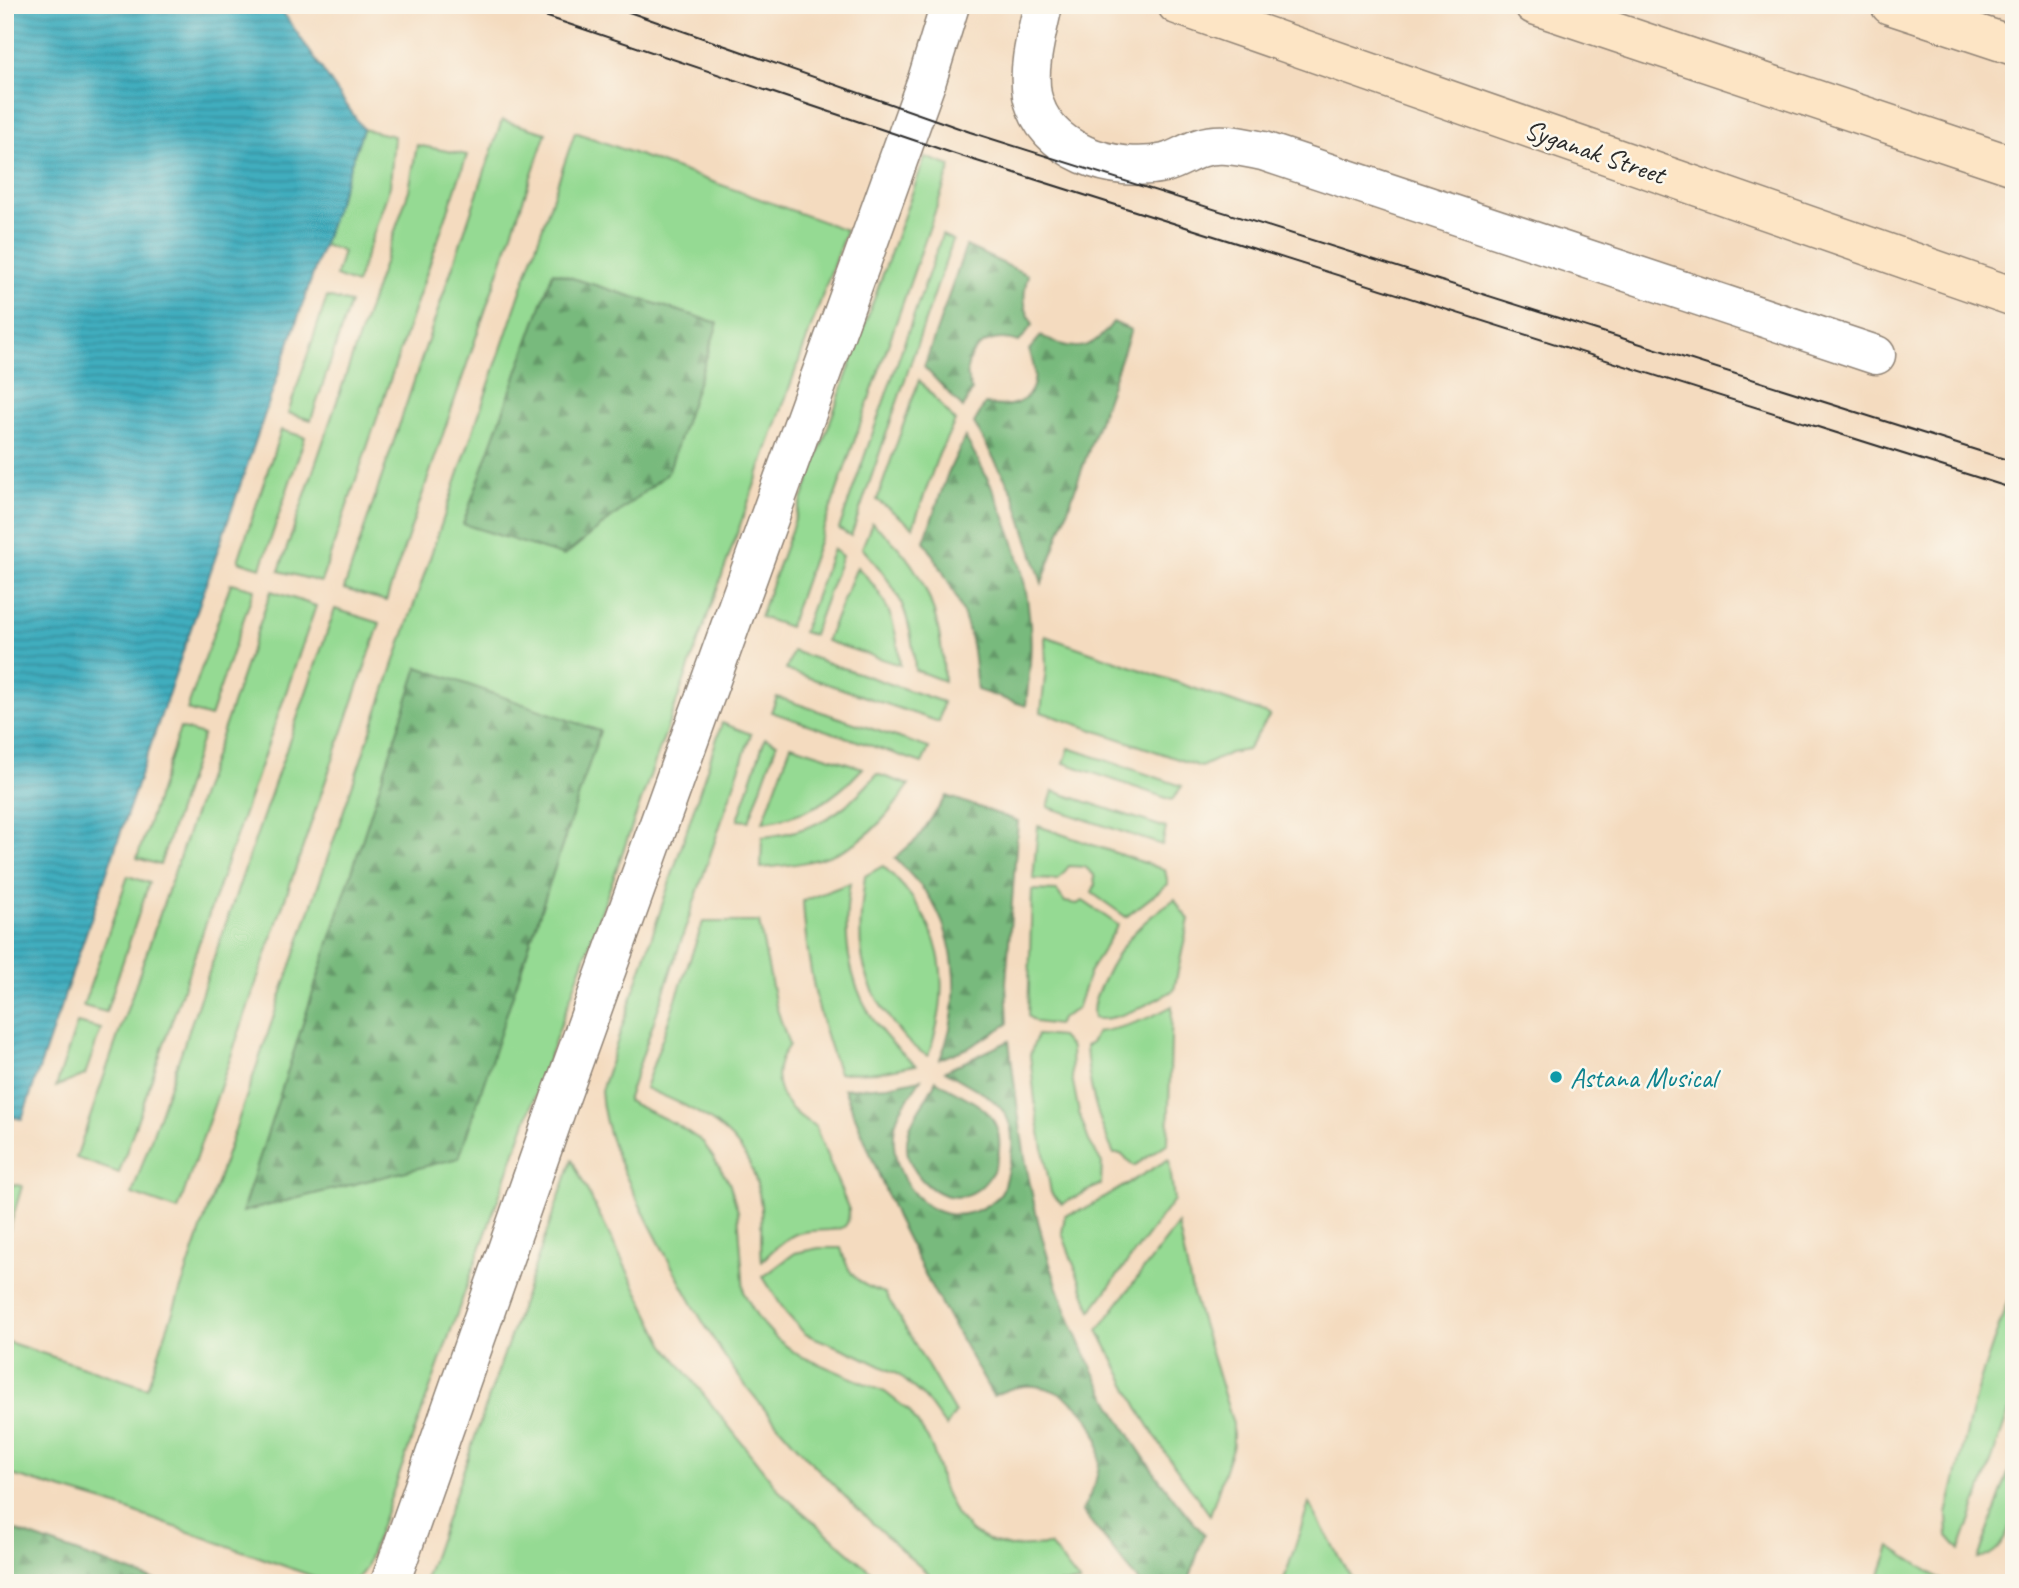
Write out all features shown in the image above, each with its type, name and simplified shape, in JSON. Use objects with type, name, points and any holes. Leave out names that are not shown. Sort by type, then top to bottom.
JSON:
[{"type":"main road","name":"Syganak Street","points":[[1177,5],[2014,297]]},
{"type":"main road","points":[[1534,5],[2014,166]]},
{"type":"main road","points":[[1890,5],[2014,46]]},
{"type":"street","points":[[390,1583],[561,1096],[928,80],[950,5]]},
{"type":"street","points":[[1043,5],[1032,59],[1032,94],[1040,118],[1062,143],[1088,157],[1107,163],[1139,165],[1167,162],[1201,147],[1227,145],[1263,151],[1875,355]]},
{"type":"green space","points":[[502,120],[546,133],[386,601],[344,589]]},
{"type":"green space","points":[[363,129],[394,136],[390,186],[356,284],[336,276],[343,251],[323,245]]},
{"type":"green space","points":[[575,132],[846,230],[366,1567],[359,1577],[351,1582],[329,1582],[108,1503],[5,1473],[5,1341],[147,1388]]},
{"type":"green space","points":[[417,145],[467,155],[321,582],[279,571],[409,190]]},
{"type":"green space","points":[[925,157],[951,166],[789,627],[760,617]]},
{"type":"green space","points":[[942,235],[953,240],[851,536],[839,529]]},
{"type":"green space","points":[[966,246],[1028,275],[1024,300],[1033,324],[1019,342],[995,340],[976,349],[968,367],[972,391],[963,408],[924,367]]},
{"type":"green space","points":[[553,272],[718,323],[668,473],[564,556],[463,524]]},
{"type":"green space","points":[[327,297],[350,303],[311,420],[288,413]]},
{"type":"green space","points":[[1113,322],[1131,330],[1042,583],[1013,493],[974,423],[985,404],[1012,405],[1028,395],[1033,387],[1034,376],[1029,350],[1041,336],[1052,342],[1081,347],[1097,339]]},
{"type":"green space","points":[[919,380],[955,421],[938,456],[913,527],[877,500]]},
{"type":"green space","points":[[281,430],[305,437],[261,568],[238,561]]},
{"type":"green space","points":[[965,437],[998,500],[1021,568],[1031,637],[1026,706],[977,690],[968,627],[946,576],[924,541],[948,473]]},
{"type":"green space","points":[[872,523],[905,556],[927,593],[939,635],[944,681],[915,670],[911,633],[902,604],[886,577],[862,548]]},
{"type":"green space","points":[[833,549],[842,556],[813,635],[803,632]]},
{"type":"green space","points":[[857,567],[876,588],[889,611],[900,665],[826,641]]},
{"type":"green space","points":[[231,583],[254,589],[210,717],[187,710]]},
{"type":"green space","points":[[271,591],[316,606],[119,1173],[76,1158]]},
{"type":"green space","points":[[335,609],[380,623],[178,1210],[132,1194]]},
{"type":"green space","points":[[1045,636],[1270,715],[1247,750],[1230,753],[1201,767],[1041,712],[1046,668]]},
{"type":"green space","points":[[793,651],[943,702],[939,722],[786,670]]},
{"type":"green space","points":[[418,667],[600,731],[459,1158],[242,1212]]},
{"type":"green space","points":[[777,697],[929,748],[922,763],[771,712]]},
{"type":"green space","points":[[722,723],[751,734],[627,1101],[676,1124],[703,1142],[729,1182],[738,1211],[744,1293],[758,1318],[776,1338],[798,1355],[885,1392],[909,1411],[928,1439],[936,1458],[941,1484],[956,1515],[972,1532],[991,1542],[1010,1547],[1050,1545],[1080,1583],[939,1583],[886,1536],[835,1487],[787,1435],[729,1363],[682,1285],[619,1160],[607,1126],[601,1091]]},
{"type":"green space","points":[[180,728],[203,735],[160,865],[137,858]]},
{"type":"green space","points":[[765,738],[777,743],[749,821],[738,820]]},
{"type":"green space","points":[[791,745],[863,768],[841,790],[818,805],[806,811],[763,822]]},
{"type":"green space","points":[[1069,748],[1182,786],[1172,800],[1064,763]]},
{"type":"green space","points":[[877,774],[909,785],[879,824],[863,837],[829,856],[761,868],[762,837],[797,831],[826,819],[852,800]]},
{"type":"green space","points":[[1053,791],[1166,828],[1162,845],[1048,807]]},
{"type":"green space","points":[[947,796],[1018,821],[1006,983],[1008,1024],[970,1047],[940,1059],[952,1019],[954,976],[951,954],[946,933],[928,895],[895,858],[917,839]]},
{"type":"green space","points":[[1038,826],[1165,870],[1168,884],[1126,917],[1092,893],[1094,875],[1085,867],[1069,866],[1058,880],[1033,879]]},
{"type":"green space","points":[[883,866],[919,908],[931,930],[938,953],[941,1003],[928,1056],[911,1045],[894,1025],[878,1001],[864,968],[860,934],[865,876]]},
{"type":"green space","points":[[128,876],[149,883],[106,1012],[83,1006]]},
{"type":"green space","points":[[850,883],[847,936],[856,984],[879,1027],[895,1047],[916,1065],[879,1072],[839,1073],[814,988],[803,901]]},
{"type":"green space","points":[[1032,890],[1057,891],[1065,902],[1077,904],[1083,901],[1118,925],[1090,971],[1077,1009],[1062,1018],[1057,1025],[1036,1022],[1028,1016]]},
{"type":"green space","points":[[1175,899],[1189,919],[1174,990],[1113,1018],[1094,1018],[1093,1008],[1097,995],[1124,944],[1152,916]]},
{"type":"green space","points":[[703,922],[759,922],[776,1006],[789,1045],[778,1069],[780,1091],[793,1110],[815,1126],[849,1210],[845,1226],[796,1234],[762,1261],[761,1207],[756,1182],[748,1161],[737,1144],[706,1117],[645,1088]]},
{"type":"green space","points":[[1172,1006],[1168,1143],[1134,1166],[1121,1154],[1114,1154],[1103,1128],[1091,1088],[1086,1046],[1097,1032],[1136,1023]]},
{"type":"green space","points":[[77,1023],[101,1029],[85,1075],[56,1087]]},
{"type":"green space","points":[[1037,1035],[1061,1037],[1071,1048],[1072,1077],[1079,1113],[1089,1141],[1102,1163],[1101,1184],[1062,1204],[1051,1193],[1036,1110],[1030,1055]]},
{"type":"green space","points":[[1009,1041],[1030,1183],[1045,1248],[1077,1337],[1098,1380],[1146,1461],[1204,1534],[1188,1583],[1140,1583],[1082,1511],[1095,1481],[1099,1466],[1099,1449],[1091,1424],[1074,1403],[1063,1395],[1037,1386],[1016,1387],[993,1396],[933,1290],[896,1217],[844,1089],[888,1086],[921,1079],[902,1108],[895,1126],[897,1163],[905,1181],[929,1207],[945,1213],[963,1214],[988,1205],[1002,1191],[1012,1145],[1011,1129],[998,1105],[945,1071]]},
{"type":"green space","points":[[936,1080],[980,1106],[996,1127],[999,1145],[996,1163],[988,1179],[975,1191],[960,1196],[942,1194],[923,1181],[909,1159],[908,1134]]},
{"type":"green space","points":[[1169,1159],[1174,1200],[1091,1311],[1062,1233],[1065,1215],[1085,1209]]},
{"type":"green space","points":[[572,1160],[664,1344],[782,1494],[884,1583],[427,1583],[426,1577]]},
{"type":"green space","points":[[5,1183],[22,1186],[9,1231],[5,1230]]},
{"type":"green space","points":[[1178,1224],[1192,1291],[1233,1424],[1233,1445],[1210,1515],[1166,1454],[1141,1413],[1098,1330]]},
{"type":"green space","points":[[819,1248],[841,1248],[855,1278],[885,1293],[955,1413],[946,1427],[925,1398],[899,1375],[805,1334],[786,1313],[763,1277],[795,1253]]},
{"type":"green space","points":[[2014,1282],[2014,1397],[1960,1550],[1948,1536],[1947,1514],[1977,1390]]},
{"type":"green space","points":[[2014,1456],[2013,1502],[2007,1532],[2001,1545],[1991,1554],[1978,1559]]},
{"type":"green space","points":[[1309,1503],[1344,1566],[1356,1583],[1283,1583]]},
{"type":"green space","points":[[14,1530],[162,1583],[5,1583],[5,1557]]},
{"type":"green space","points":[[1890,1546],[1946,1583],[1877,1583]]},
{"type":"water","points":[[5,5],[278,5],[363,129],[22,1119],[5,1116]]},
{"type":"tram line","points":[[512,5],[961,156],[2014,489]]},
{"type":"tram line","points":[[609,5],[970,132],[2014,462]]},
{"type":"place","name":"Astana Musical","points":[[1556,1077]]}]
